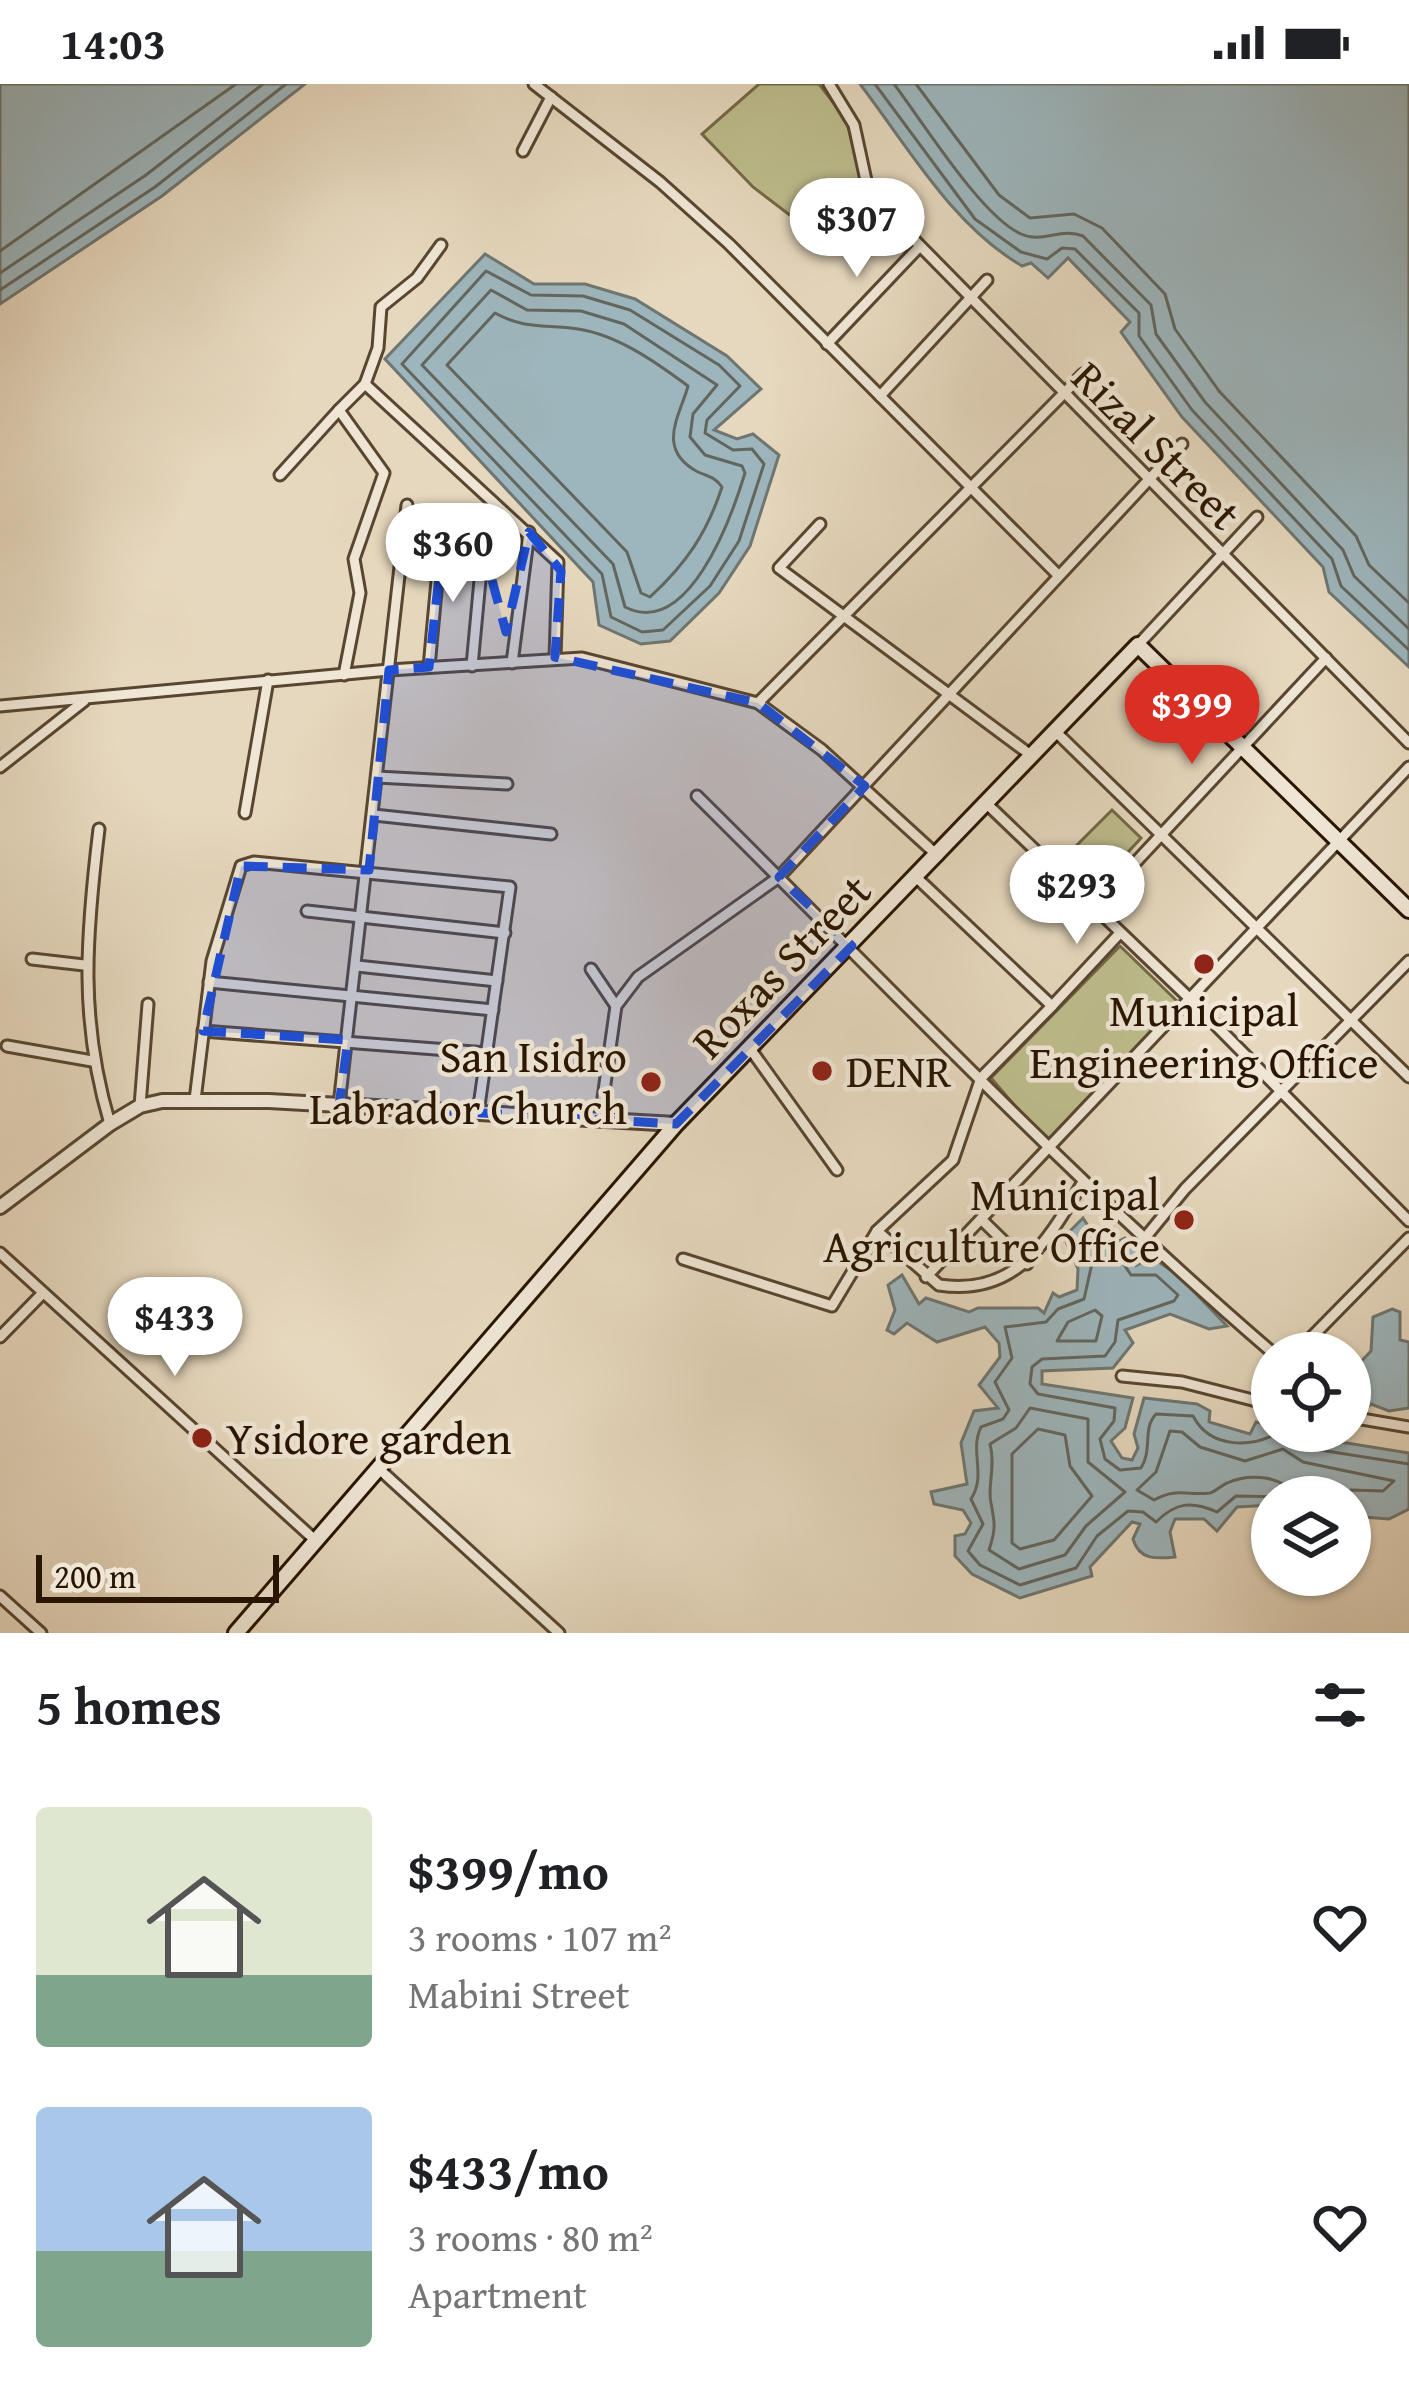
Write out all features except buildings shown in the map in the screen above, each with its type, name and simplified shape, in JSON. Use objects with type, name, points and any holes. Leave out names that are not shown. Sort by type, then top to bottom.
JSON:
[{"type":"main road","name":"Roxas Street","points":[[236,1633],[676,1124],[1138,645]]},
{"type":"main road","points":[[1138,645],[1409,910]]},
{"type":"street","points":[[534,84],[660,182],[1057,574]]},
{"type":"street","name":"Rizal Street","points":[[829,84],[854,125],[867,185],[920,247],[1409,743]]},
{"type":"street","points":[[523,151],[551,97]]},
{"type":"street","points":[[280,475],[365,384],[374,368],[381,307],[417,278],[441,245]]},
{"type":"street","points":[[827,344],[920,247]]},
{"type":"street","points":[[880,397],[987,280]]},
{"type":"street","points":[[758,704],[1084,374]]},
{"type":"street","points":[[365,384],[529,532],[561,572],[555,658]]},
{"type":"street","points":[[339,410],[383,469],[354,559],[360,593],[344,675]]},
{"type":"street","points":[[600,1119],[616,1006],[651,966],[779,877],[1182,444]]},
{"type":"street","points":[[339,1105],[364,917],[407,505]]},
{"type":"street","points":[[1138,645],[1258,517]]},
{"type":"street","points":[[820,524],[779,568],[1032,756]]},
{"type":"street","points":[[429,667],[441,538],[453,529],[473,534],[483,548],[472,666]]},
{"type":"street","points":[[512,663],[529,532]]},
{"type":"street","points":[[0,706],[555,658],[612,663],[758,704],[865,786],[938,856]]},
{"type":"street","points":[[1093,908],[1326,658]]},
{"type":"street","points":[[245,813],[268,680]]},
{"type":"street","points":[[0,767],[84,700]]},
{"type":"street","points":[[1055,731],[1409,1077]]},
{"type":"street","points":[[926,1277],[1187,996],[1409,767]]},
{"type":"street","points":[[377,777],[507,784]]},
{"type":"street","points":[[697,796],[852,946],[1048,1149],[1251,1334]]},
{"type":"street","points":[[987,804],[1283,1090],[1409,1220]]},
{"type":"street","points":[[374,815],[551,834]]},
{"type":"street","points":[[99,830],[84,965],[92,1061],[110,1124]]},
{"type":"street","points":[[195,1100],[209,982],[227,899],[241,866],[254,862],[508,885],[512,893],[478,1114]]},
{"type":"street","points":[[917,878],[1052,1006]]},
{"type":"street","points":[[307,911],[505,933]]},
{"type":"street","points":[[683,1259],[832,1306],[877,1231],[953,1160],[981,1078],[1120,933]]},
{"type":"street","points":[[32,959],[84,965]]},
{"type":"street","points":[[1144,1239],[1409,961]]},
{"type":"street","points":[[357,966],[497,981]]},
{"type":"street","points":[[590,969],[616,1006]]},
{"type":"street","points":[[209,982],[494,1010]]},
{"type":"street","points":[[140,1106],[148,1004]]},
{"type":"street","points":[[203,1031],[487,1053]]},
{"type":"street","points":[[8,1046],[92,1061]]},
{"type":"street","points":[[751,1050],[837,1170]]},
{"type":"street","points":[[0,1207],[140,1106],[195,1100],[676,1124]]},
{"type":"street","points":[[877,1231],[939,1286],[967,1286],[1027,1264],[1043,1247],[1083,1182]]},
{"type":"street","points":[[981,1219],[1027,1264]]},
{"type":"street","points":[[1317,1332],[1409,1238]]},
{"type":"street","points":[[0,1253],[316,1541]]},
{"type":"street","points":[[0,1337],[42,1294]]},
{"type":"street","points":[[1122,1376],[1182,1382],[1251,1400]]},
{"type":"street","points":[[1371,1421],[1409,1427]]},
{"type":"street","points":[[378,1468],[559,1633]]},
{"type":"street","points":[[0,1596],[41,1633]]},
{"type":"highlighted area","points":[[444,532],[482,543],[506,632],[529,532],[561,571],[555,657],[758,703],[865,786],[779,877],[852,946],[676,1124],[339,1105],[348,1040],[203,1031],[241,866],[369,870],[389,670],[429,667]]},
{"type":"shaded area","points":[[759,84],[819,84],[846,119],[863,182],[812,232],[753,187],[702,134]]},
{"type":"shaded area","points":[[1112,810],[1141,838],[1106,876],[1076,846]]},
{"type":"shaded area","points":[[1120,946],[1179,1003],[1046,1142],[991,1078]]},
{"type":"water","points":[[0,84],[305,84],[162,196],[0,304]]},
{"type":"water","points":[[860,84],[1409,84],[1409,667],[1329,592],[1323,567],[1182,417],[1121,332],[1130,322],[1068,258],[1048,278],[1031,263],[1022,266],[974,229],[933,184]]},
{"type":"water","points":[[485,254],[534,284],[585,284],[635,299],[727,356],[761,389],[714,430],[737,439],[753,434],[779,455],[750,546],[719,593],[670,641],[641,644],[599,625],[593,582],[385,359]]},
{"type":"water","points":[[1083,1218],[1103,1249],[1125,1238],[1140,1249],[1137,1265],[1146,1260],[1142,1251],[1178,1275],[1227,1326],[1209,1329],[1170,1314],[1125,1330],[1133,1343],[1113,1368],[1042,1371],[1042,1384],[1133,1398],[1125,1428],[1111,1441],[1122,1458],[1132,1460],[1138,1448],[1134,1434],[1144,1398],[1197,1404],[1210,1411],[1209,1422],[1251,1432],[1251,1452],[1371,1452],[1371,1447],[1409,1453],[1409,1509],[1389,1519],[1371,1518],[1371,1476],[1251,1476],[1251,1506],[1237,1507],[1217,1531],[1204,1519],[1175,1519],[1170,1532],[1175,1557],[1155,1558],[1139,1551],[1133,1539],[1140,1524],[1132,1522],[1090,1567],[1092,1576],[1020,1598],[972,1574],[955,1556],[955,1536],[965,1534],[971,1523],[963,1510],[934,1504],[931,1492],[967,1484],[961,1443],[974,1411],[998,1408],[979,1385],[1000,1357],[999,1343],[985,1327],[937,1342],[907,1323],[894,1334],[887,1330],[895,1310],[888,1285],[902,1275],[919,1304],[926,1298],[969,1312],[1038,1308],[1044,1313],[1053,1293],[1059,1297],[1077,1290],[1078,1269],[1064,1237]]},
{"type":"water","points":[[1392,1309],[1400,1312],[1400,1340],[1409,1342],[1409,1408],[1389,1411],[1371,1404],[1373,1317]]},
{"type":"place","name":"Municipal Engineering Office","points":[[1204,964]]},
{"type":"place","name":"DENR","points":[[822,1071]]},
{"type":"place","name":"San Isidro Labrador Church","points":[[651,1082]]},
{"type":"place","name":"Municipal Agriculture Office","points":[[1184,1220]]},
{"type":"place","name":"Ysidore garden","points":[[202,1438]]}]
